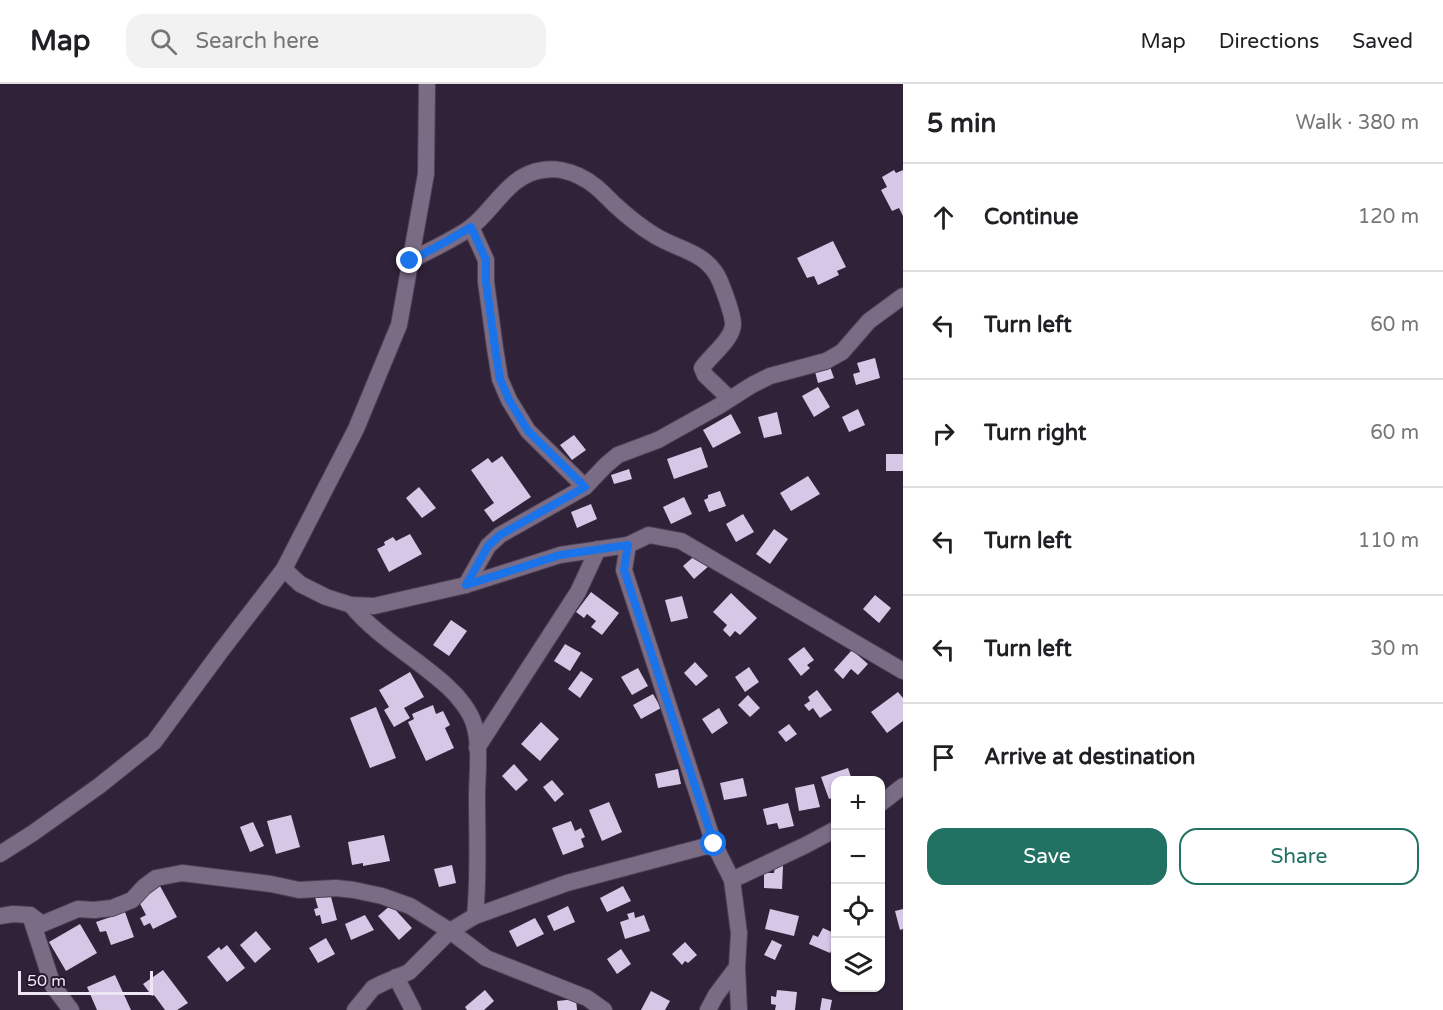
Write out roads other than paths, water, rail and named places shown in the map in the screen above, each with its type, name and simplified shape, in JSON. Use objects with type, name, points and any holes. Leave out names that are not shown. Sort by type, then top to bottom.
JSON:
[{"type":"street","points":[[0,854],[99,786],[154,742],[284,570],[356,429],[399,326],[426,174],[427,84]]},
{"type":"street","points":[[410,261],[471,227],[511,186],[529,173],[546,169],[578,175],[597,186],[633,220],[655,236],[694,253],[715,272],[723,288],[733,323],[732,332],[702,368],[705,375],[730,399]]},
{"type":"street","points":[[471,227],[486,260],[486,282],[500,379],[509,400],[528,431],[585,487]]},
{"type":"street","points":[[466,585],[488,546],[500,535],[585,487],[618,455],[658,440],[770,376],[826,361],[842,352],[869,321],[903,296]]},
{"type":"street","points":[[284,570],[300,584],[326,597],[351,605],[374,606],[466,585],[560,555],[628,545],[649,535],[681,541],[903,671]]},
{"type":"street","points":[[628,545],[624,570],[714,844],[732,880],[739,933],[737,967],[739,1010]]},
{"type":"street","points":[[477,748],[578,592],[598,549]]},
{"type":"street","points":[[351,605],[377,632],[450,688],[474,724],[477,748],[478,869],[475,916]]},
{"type":"street","points":[[885,800],[903,786]]},
{"type":"street","points":[[732,880],[834,830]]},
{"type":"street","points":[[355,1010],[373,988],[409,972],[450,931],[475,916],[567,883],[714,844]]},
{"type":"street","points":[[0,916],[30,915],[42,924],[78,909],[112,908],[132,900],[156,878],[182,873],[271,884],[299,890],[336,888],[354,890],[382,896],[410,906],[450,931],[486,958],[587,998],[604,1010]]},
{"type":"street","points":[[30,915],[53,986],[71,1010]]},
{"type":"street","points":[[708,1010],[737,967]]},
{"type":"street","points":[[396,977],[412,1010]]}]
